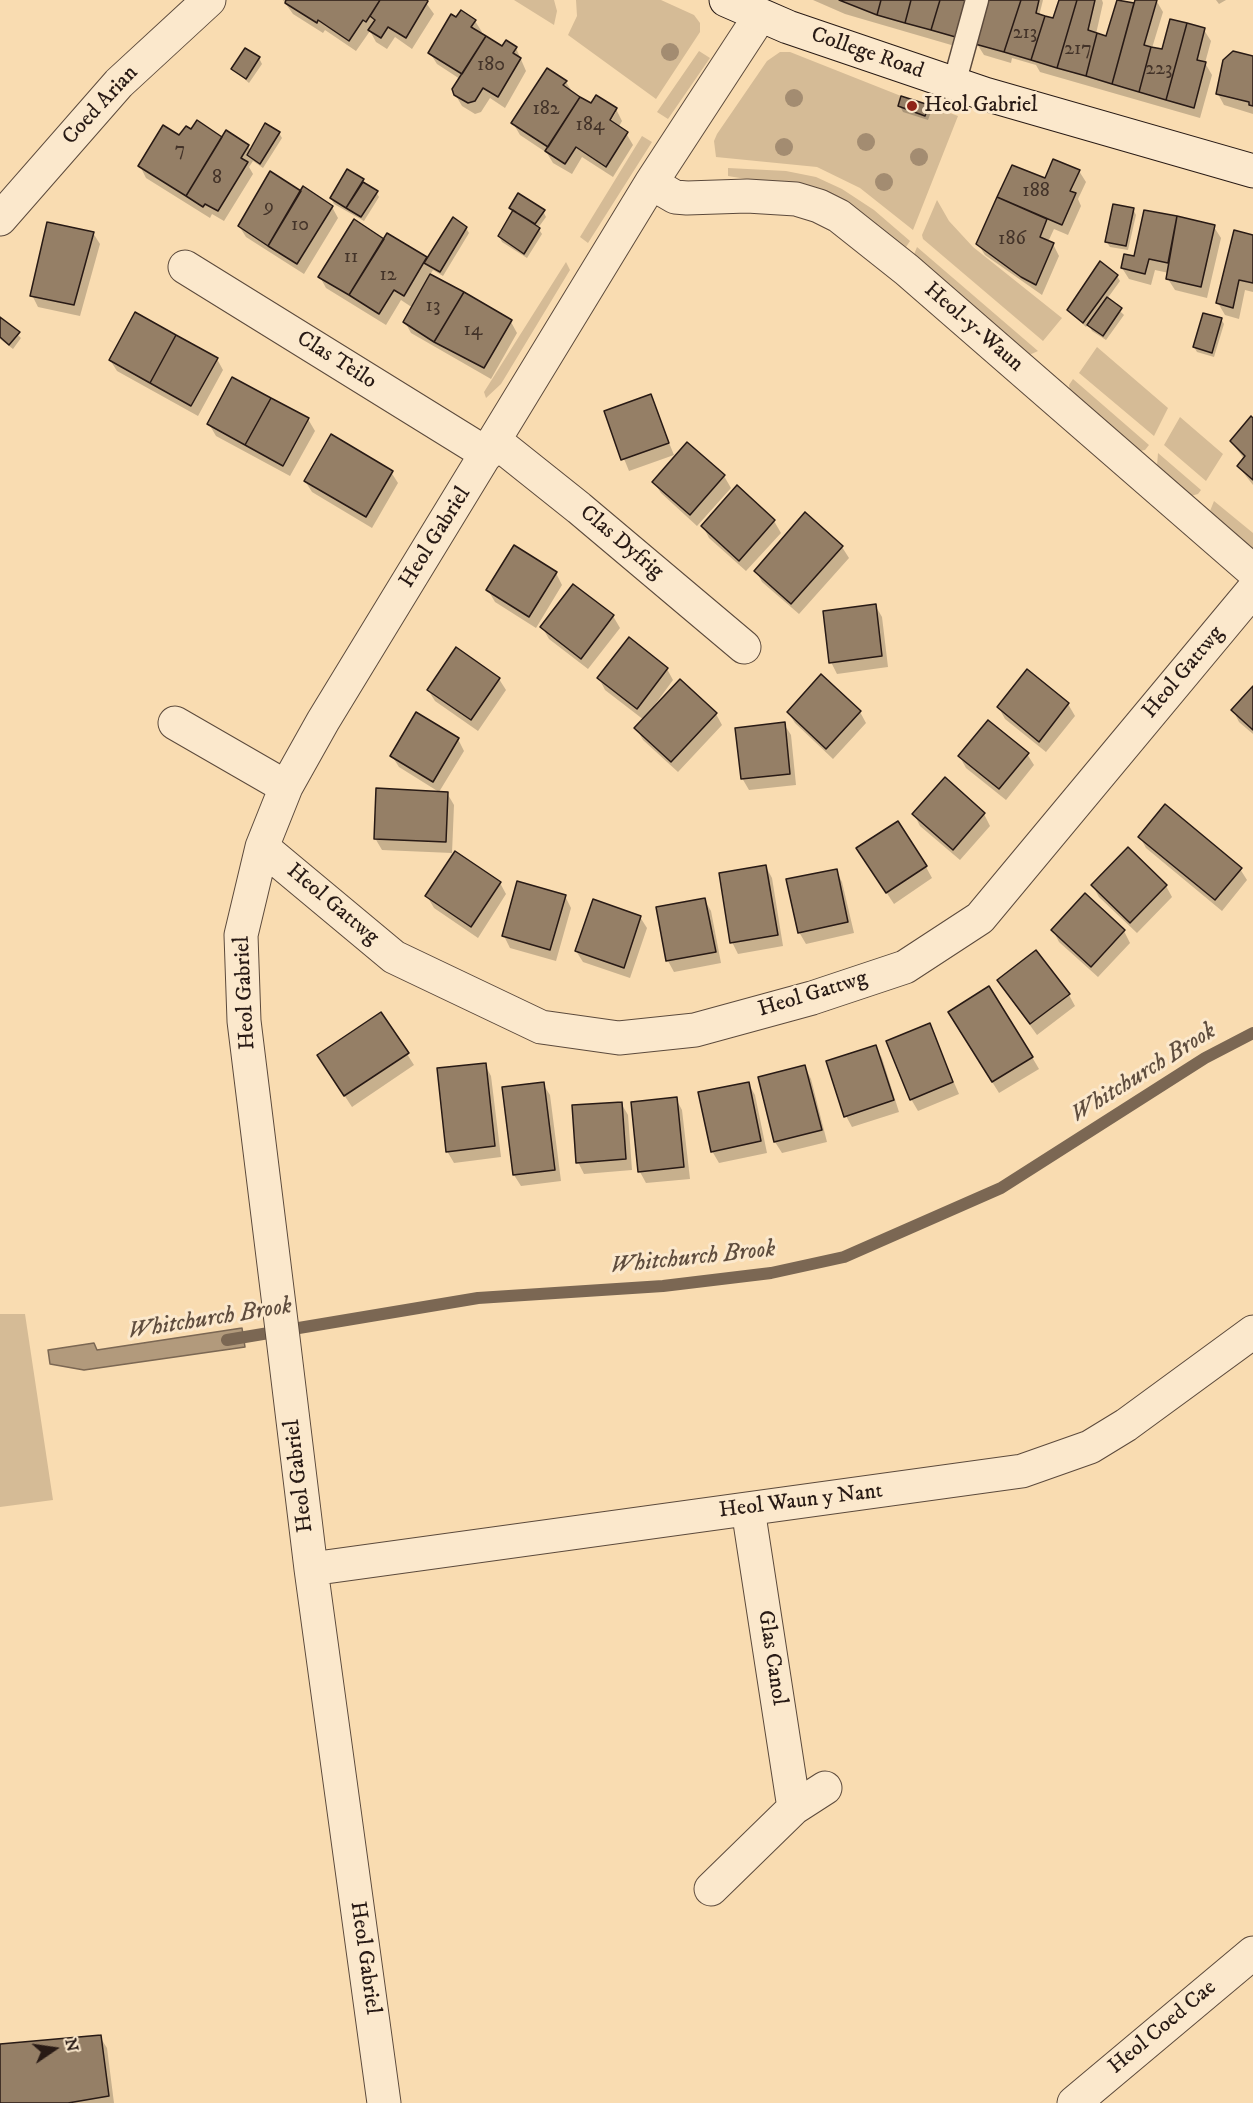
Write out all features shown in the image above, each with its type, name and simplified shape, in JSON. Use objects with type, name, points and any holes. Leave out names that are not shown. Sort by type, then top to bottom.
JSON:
[{"type":"street","name":"Coed Arian","points":[[0,219],[118,82],[209,0]]},
{"type":"street","name":"College Road","points":[[726,0],[760,16],[954,84],[1055,116],[1253,171]]},
{"type":"street","name":"Heol Gabriel","points":[[384,2103],[311,1569],[244,1021],[242,935],[262,847],[286,787],[323,721],[651,183],[760,16]]},
{"type":"street","name":"Heol-y-Waun","points":[[651,183],[675,197],[747,196],[796,199],[819,206],[839,216],[907,270],[1253,571]]},
{"type":"street","name":"Clas Teilo","points":[[185,267],[491,447]]},
{"type":"street","name":"Clas Dyfrig","points":[[491,447],[579,508],[744,647]]},
{"type":"street","name":"Heol Gattwg","points":[[262,847],[394,957],[541,1027],[619,1038],[695,1030],[812,998],[905,967],[980,918],[1253,590]]},
{"type":"street","points":[[175,723],[286,787]]},
{"type":"street","name":"Heol Waun y Nant","points":[[311,1569],[983,1478],[1052,1462],[1090,1447],[1126,1425],[1253,1332]]},
{"type":"street","name":"Glas Canol","points":[[748,1509],[794,1808]]},
{"type":"street","points":[[711,1889],[794,1808],[825,1788]]},
{"type":"street","name":"Heol Coed Cae","points":[[1074,2103],[1253,1953]]},
{"type":"lane","points":[[954,84],[977,0]]},
{"type":"shaded area","points":[[514,0],[554,0],[557,11],[554,25]]},
{"type":"shaded area","points":[[576,0],[661,0],[694,15],[700,23],[700,32],[656,99],[568,35],[577,16]]},
{"type":"shaded area","points":[[699,51],[710,58],[668,119],[657,112]]},
{"type":"shaded area","points":[[780,52],[790,52],[901,96],[898,106],[925,116],[929,105],[958,116],[913,230],[860,188],[817,167],[716,157],[714,141],[717,134],[767,61]]},
{"type":"shaded area","points":[[642,136],[652,142],[588,243],[580,237]]},
{"type":"shaded area","points":[[728,168],[786,171],[816,177],[842,189],[874,210],[910,241],[904,250],[758,181],[728,176]]},
{"type":"shaded area","points":[[937,200],[949,221],[973,247],[1062,318],[1043,341],[923,239],[922,235]]},
{"type":"shaded area","points":[[917,247],[1038,351],[1027,356],[913,257]]},
{"type":"shaded area","points":[[566,262],[570,270],[501,384],[486,398],[484,392]]},
{"type":"shaded area","points":[[1097,347],[1168,408],[1154,436],[1079,373]]},
{"type":"shaded area","points":[[1073,379],[1149,445],[1145,450],[1140,451],[1070,392],[1069,385]]},
{"type":"shaded area","points":[[1180,417],[1223,454],[1206,481],[1164,445]]},
{"type":"shaded area","points":[[1158,453],[1201,490],[1198,494],[1191,496],[1157,466]]},
{"type":"shaded area","points":[[1214,501],[1253,533],[1253,548],[1210,511]]},
{"type":"shaded area","points":[[0,1314],[25,1314],[53,1500],[0,1507]]},
{"type":"shaded area","points":[[242,1328],[245,1347],[84,1370],[50,1364],[48,1350],[94,1343],[97,1350]]},
{"type":"building","points":[[286,0],[380,0],[366,22],[363,20],[349,41],[318,20],[317,23],[285,3]]},
{"type":"building","points":[[380,0],[428,1],[406,38],[388,27],[381,38],[368,30],[375,20],[370,16]]},
{"type":"building","points":[[839,0],[881,0],[877,15]]},
{"type":"building","points":[[881,0],[911,0],[905,23],[877,15]]},
{"type":"building","points":[[911,0],[940,0],[931,30],[905,23]]},
{"type":"building","points":[[940,0],[970,0],[959,38],[931,30]]},
{"type":"building","points":[[988,0],[1021,0],[1004,52],[975,44]]},
{"type":"building","points":[[1021,0],[1039,0],[1036,13],[1045,16],[1031,60],[1004,52]]},
{"type":"building","points":[[1059,0],[1077,0],[1057,68],[1031,60],[1045,16],[1053,18]]},
{"type":"building","points":[[1077,0],[1095,0],[1088,30],[1097,33],[1086,76],[1057,68]]},
{"type":"building","points":[[1117,0],[1134,3],[1112,84],[1086,76],[1097,33],[1106,36]]},
{"type":"building","points":[[1135,0],[1157,0],[1144,45],[1151,47],[1139,92],[1112,84]]},
{"type":"building","points":[[461,10],[476,20],[471,27],[486,36],[462,74],[428,53],[451,14],[456,17]]},
{"type":"building","points":[[1170,19],[1187,23],[1166,100],[1139,92],[1151,47],[1162,49]]},
{"type":"building","points":[[1187,23],[1205,28],[1197,60],[1206,62],[1194,108],[1166,100]]},
{"type":"building","points":[[486,36],[502,46],[506,40],[517,47],[513,53],[521,58],[498,97],[483,88],[475,101],[468,103],[454,95],[452,89]]},
{"type":"building","points":[[245,48],[260,57],[246,79],[231,69]]},
{"type":"building","points":[[1233,51],[1253,56],[1253,106],[1249,105],[1249,102],[1216,94],[1223,60]]},
{"type":"building","points":[[547,68],[567,81],[563,85],[580,97],[548,147],[511,123]]},
{"type":"building","points":[[596,95],[617,108],[610,120],[628,132],[606,167],[576,147],[565,164],[545,151],[580,97],[591,103]]},
{"type":"building","points":[[901,96],[929,105],[925,116],[898,106]]},
{"type":"building","points":[[197,120],[222,137],[186,196],[138,166],[163,125],[179,135],[186,126],[191,129]]},
{"type":"building","points":[[265,123],[280,132],[260,164],[247,155]]},
{"type":"building","points":[[226,130],[249,145],[241,158],[248,162],[218,211],[205,204],[203,207],[186,196]]},
{"type":"building","points":[[1053,159],[1080,170],[1070,191],[1076,193],[1062,225],[997,197],[1012,165],[1045,178]]},
{"type":"building","points":[[347,169],[364,179],[346,208],[330,198]]},
{"type":"building","points":[[270,171],[301,191],[268,246],[238,226]]},
{"type":"building","points":[[363,182],[378,191],[361,217],[346,208]]},
{"type":"building","points":[[303,186],[333,206],[297,264],[268,246]]},
{"type":"building","points":[[518,193],[545,210],[535,224],[509,208]]},
{"type":"building","points":[[997,197],[1047,219],[1040,237],[1054,243],[1036,285],[1021,277],[976,244]]},
{"type":"building","points":[[1113,204],[1134,208],[1126,246],[1105,242]]},
{"type":"building","points":[[513,210],[540,228],[524,254],[498,236]]},
{"type":"building","points":[[1144,210],[1177,216],[1168,263],[1149,259],[1145,274],[1121,268],[1124,254],[1134,256]]},
{"type":"building","points":[[1177,216],[1215,225],[1201,287],[1166,279]]},
{"type":"building","points":[[453,217],[467,227],[440,272],[424,263]]},
{"type":"building","points":[[354,219],[384,239],[349,295],[318,277]]},
{"type":"building","points":[[47,222],[94,232],[74,305],[30,296]]},
{"type":"building","points":[[1234,230],[1253,235],[1253,283],[1239,280],[1233,308],[1216,303]]},
{"type":"building","points":[[387,233],[427,257],[404,296],[394,290],[379,314],[349,295]]},
{"type":"building","points":[[1100,261],[1118,275],[1083,323],[1067,310]]},
{"type":"building","points":[[430,274],[464,292],[434,342],[403,322]]},
{"type":"building","points":[[464,292],[512,320],[484,368],[434,342]]},
{"type":"building","points":[[1107,297],[1122,308],[1103,336],[1087,325]]},
{"type":"building","points":[[135,312],[176,335],[150,383],[109,360]]},
{"type":"building","points":[[1203,313],[1222,318],[1212,353],[1193,347]]},
{"type":"building","points":[[0,317],[20,332],[9,345],[0,337]]},
{"type":"building","points":[[176,335],[218,358],[191,406],[150,383]]},
{"type":"building","points":[[232,377],[271,398],[245,445],[207,424]]},
{"type":"building","points":[[651,394],[669,443],[621,460],[604,411]]},
{"type":"building","points":[[271,398],[309,418],[283,466],[245,445]]},
{"type":"building","points":[[1251,416],[1253,418],[1253,480],[1237,466],[1245,456],[1230,441]]},
{"type":"building","points":[[331,434],[393,471],[366,517],[304,481]]},
{"type":"building","points":[[687,442],[725,475],[690,515],[652,482]]},
{"type":"building","points":[[737,485],[775,520],[739,561],[701,526]]},
{"type":"building","points":[[805,512],[843,546],[791,604],[754,571]]},
{"type":"building","points":[[514,545],[557,572],[529,617],[486,590]]},
{"type":"building","points":[[573,584],[614,615],[581,659],[540,627]]},
{"type":"building","points":[[876,604],[882,656],[829,663],[823,611]]},
{"type":"building","points":[[629,637],[668,668],[637,709],[597,678]]},
{"type":"building","points":[[456,647],[500,678],[471,720],[427,690]]},
{"type":"building","points":[[1027,669],[1069,703],[1039,742],[997,707]]},
{"type":"building","points":[[821,674],[861,711],[826,749],[787,712]]},
{"type":"building","points":[[680,679],[717,713],[671,762],[634,728]]},
{"type":"building","points":[[1253,686],[1253,730],[1231,710]]},
{"type":"building","points":[[416,712],[459,738],[433,782],[390,756]]},
{"type":"building","points":[[988,720],[1029,753],[999,789],[958,756]]},
{"type":"building","points":[[785,722],[790,774],[741,779],[735,728]]},
{"type":"building","points":[[945,777],[985,813],[953,850],[912,814]]},
{"type":"building","points":[[376,788],[448,792],[446,842],[374,839]]},
{"type":"building","points":[[1165,804],[1242,868],[1215,900],[1138,837]]},
{"type":"building","points":[[898,821],[927,866],[886,893],[856,848]]},
{"type":"building","points":[[1128,847],[1167,885],[1130,923],[1091,885]]},
{"type":"building","points":[[455,851],[501,882],[471,927],[425,896]]},
{"type":"building","points":[[766,865],[778,935],[730,943],[719,873]]},
{"type":"building","points":[[837,869],[848,922],[798,933],[786,879]]},
{"type":"building","points":[[517,881],[566,895],[550,950],[502,936]]},
{"type":"building","points":[[1085,893],[1125,930],[1091,967],[1051,930]]},
{"type":"building","points":[[705,898],[716,952],[666,961],[656,907]]},
{"type":"building","points":[[593,899],[641,916],[624,968],[575,951]]},
{"type":"building","points":[[1036,950],[1070,994],[1030,1024],[997,980]]},
{"type":"building","points":[[989,986],[1033,1057],[992,1082],[948,1012]]},
{"type":"building","points":[[381,1012],[409,1053],[344,1096],[317,1055]]},
{"type":"building","points":[[930,1023],[953,1082],[910,1100],[886,1041]]},
{"type":"building","points":[[876,1045],[894,1100],[844,1117],[826,1061]]},
{"type":"building","points":[[486,1063],[495,1146],[446,1152],[437,1068]]},
{"type":"building","points":[[805,1065],[822,1130],[774,1142],[758,1077]]},
{"type":"building","points":[[544,1082],[555,1170],[513,1175],[502,1087]]},
{"type":"building","points":[[749,1082],[761,1141],[711,1152],[698,1092]]},
{"type":"building","points":[[677,1097],[684,1167],[638,1172],[631,1102]]},
{"type":"building","points":[[622,1102],[626,1159],[576,1163],[572,1105]]},
{"type":"building","points":[[101,2035],[109,2096],[68,2103],[0,2103],[0,2044]]},
{"type":"waterway","name":"Whitchurch Brook","points":[[227,1340],[478,1298],[663,1286],[771,1273],[844,1257],[1001,1188],[1205,1058],[1253,1033]]},
{"type":"place","name":"Heol Gabriel","points":[[912,106]]}]
